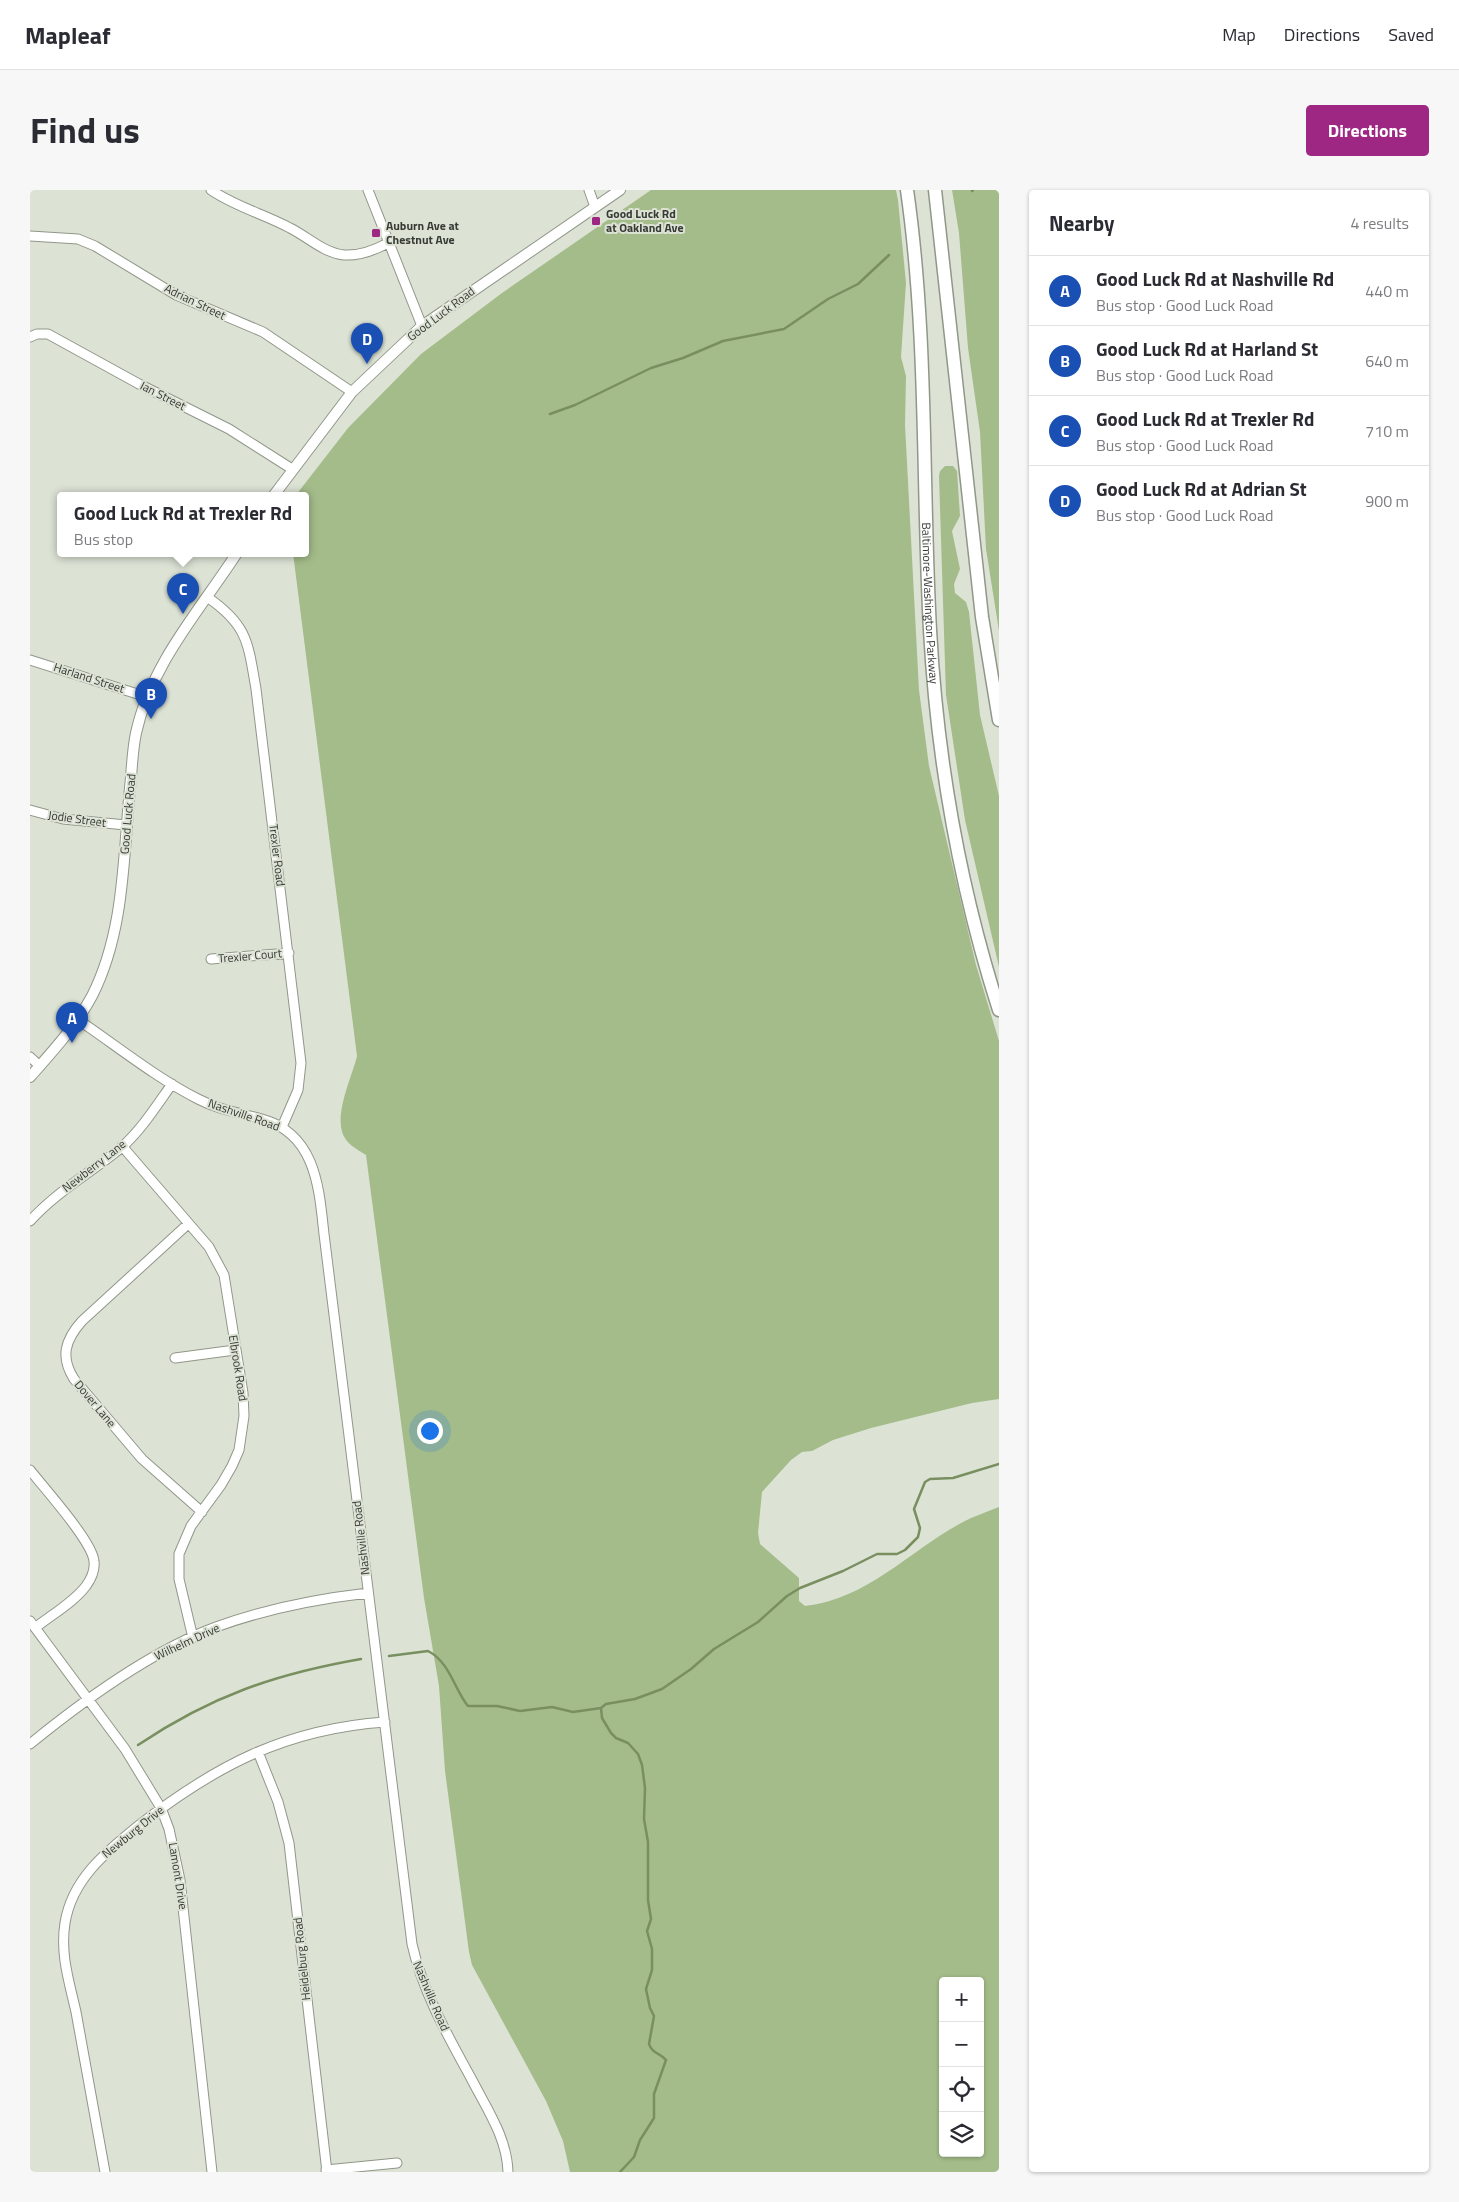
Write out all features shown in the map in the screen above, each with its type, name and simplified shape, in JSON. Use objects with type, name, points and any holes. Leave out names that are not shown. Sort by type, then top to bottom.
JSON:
[{"type":"highway","name":"Baltimore-Washington Parkway","points":[[907,190],[921,342],[927,551],[935,689],[951,808],[963,869],[978,936],[999,1010]]},
{"type":"highway","points":[[935,190],[981,608],[999,720]]},
{"type":"main road","name":"Good Luck Road","points":[[276,492],[352,392],[422,326],[620,190]]},
{"type":"main road","name":"Good Luck Road","points":[[30,1077],[77,1020],[97,983],[112,940],[121,890],[136,733],[147,697],[174,644],[234,557]]},
{"type":"street","points":[[211,190],[223,193],[237,206],[290,228],[326,250],[337,254],[354,255],[388,243]]},
{"type":"street","points":[[368,190],[422,326]]},
{"type":"street","points":[[589,190],[595,207]]},
{"type":"street","name":"Adrian Street","points":[[30,236],[78,239],[95,246],[176,295],[263,332],[352,392]]},
{"type":"street","name":"Ian Street","points":[[30,337],[37,334],[48,334],[139,384],[229,429],[292,469]]},
{"type":"street","name":"Trexler Road","points":[[207,597],[233,618],[248,642],[265,752],[302,1063],[298,1090],[282,1127]]},
{"type":"street","name":"Harland Street","points":[[30,660],[147,697]]},
{"type":"street","name":"Jodie Street","points":[[30,810],[62,819],[126,825]]},
{"type":"street","name":"Trexler Court","points":[[211,959],[289,952]]},
{"type":"street","name":"Nashville Road","points":[[77,1020],[172,1084],[220,1109],[263,1119],[282,1127],[306,1154],[316,1176],[414,1955],[436,2012],[502,2140],[508,2172]]},
{"type":"street","points":[[30,1057],[40,1066]]},
{"type":"street","name":"Newberry Lane","points":[[30,1220],[69,1185],[122,1146],[146,1120],[172,1084]]},
{"type":"street","name":"Elbrook Road","points":[[122,1146],[209,1246],[224,1275],[235,1350],[244,1416],[239,1450],[222,1486],[191,1526],[183,1542],[178,1566],[183,1602],[193,1638]]},
{"type":"street","name":"Dover Lane","points":[[188,1224],[82,1321],[68,1340],[65,1354],[67,1365],[74,1379],[142,1458],[202,1512]]},
{"type":"street","points":[[175,1358],[235,1350]]},
{"type":"street","points":[[30,1470],[91,1550],[94,1560],[94,1568],[85,1586],[33,1625]]},
{"type":"street","name":"Wilhelm Drive","points":[[30,1744],[133,1669],[214,1628],[272,1609],[318,1599],[368,1593]]},
{"type":"street","name":"Lamont Drive","points":[[33,1625],[124,1749],[161,1808],[178,1860],[212,2172]]},
{"type":"street","name":"Newburg Drive","points":[[105,2172],[76,2012],[63,1953],[68,1910],[79,1885],[92,1866],[107,1850],[161,1808],[200,1781],[231,1763],[324,1730],[354,1724],[385,1722]]},
{"type":"street","name":"Heidelburg Road","points":[[258,1752],[278,1802],[290,1848],[326,2171]]},
{"type":"street","points":[[326,2171],[397,2163]]},
{"type":"green space","points":[[651,190],[896,190],[906,283],[901,357],[906,376],[905,425],[919,690],[929,766],[976,965],[999,1041],[999,1399],[972,1403],[871,1428],[833,1440],[812,1451],[802,1452],[791,1460],[762,1492],[758,1533],[760,1544],[799,1578],[799,1601],[805,1606],[828,1602],[869,1584],[944,1533],[967,1520],[999,1507],[999,2172],[570,2172],[563,2141],[546,2101],[472,1965],[445,1771],[439,1686],[424,1598],[366,1155],[347,1141],[342,1133],[341,1111],[357,1056],[294,557],[309,557],[309,492],[298,492],[348,428],[421,354],[502,293]]},
{"type":"green space","points":[[952,190],[999,190],[999,631],[986,549],[980,432],[968,348],[959,233]]},
{"type":"green space","points":[[945,466],[953,466],[957,471],[960,516],[952,531],[960,569],[954,584],[955,593],[966,602],[969,612],[980,715],[999,796],[999,967],[965,820],[946,695],[939,476],[940,471]]},
{"type":"waterway","points":[[550,414],[575,405],[651,368],[683,358],[723,341],[784,329],[828,299],[858,284],[889,255]]},
{"type":"waterway","points":[[620,2172],[634,2157],[640,2140],[654,2118],[654,2094],[666,2060],[654,2052],[649,2044],[654,2016],[650,2008],[646,1989],[652,1970],[652,1949],[647,1931],[651,1919],[648,1900],[648,1842],[644,1819],[645,1788],[642,1765],[638,1754],[628,1743],[616,1738],[611,1733],[602,1718],[601,1708],[606,1704],[635,1699],[662,1689],[691,1669],[714,1649],[758,1622],[787,1596],[800,1588],[843,1571],[877,1554],[897,1554],[905,1550],[918,1537],[920,1528],[914,1509],[925,1482],[930,1479],[953,1478],[999,1464]]},
{"type":"waterway","points":[[389,1656],[428,1651],[436,1656],[447,1669],[468,1706],[497,1706],[520,1711],[552,1707],[573,1712],[601,1708]]},
{"type":"waterway","points":[[138,1745],[192,1713],[245,1689],[300,1672],[361,1659]]},
{"type":"place","name":"Good Luck Rd at Oakland Ave","points":[[596,221]]},
{"type":"place","name":"Auburn Ave at Chestnut Ave","points":[[376,233]]},
{"type":"place","name":"Good Luck Rd at Adrian St","points":[[367,364]]},
{"type":"place","name":"Good Luck Rd at Trexler Rd","points":[[183,614]]},
{"type":"place","name":"Good Luck Rd at Harland St","points":[[151,719]]},
{"type":"place","name":"Good Luck Rd at Nashville Rd","points":[[72,1043]]}]
